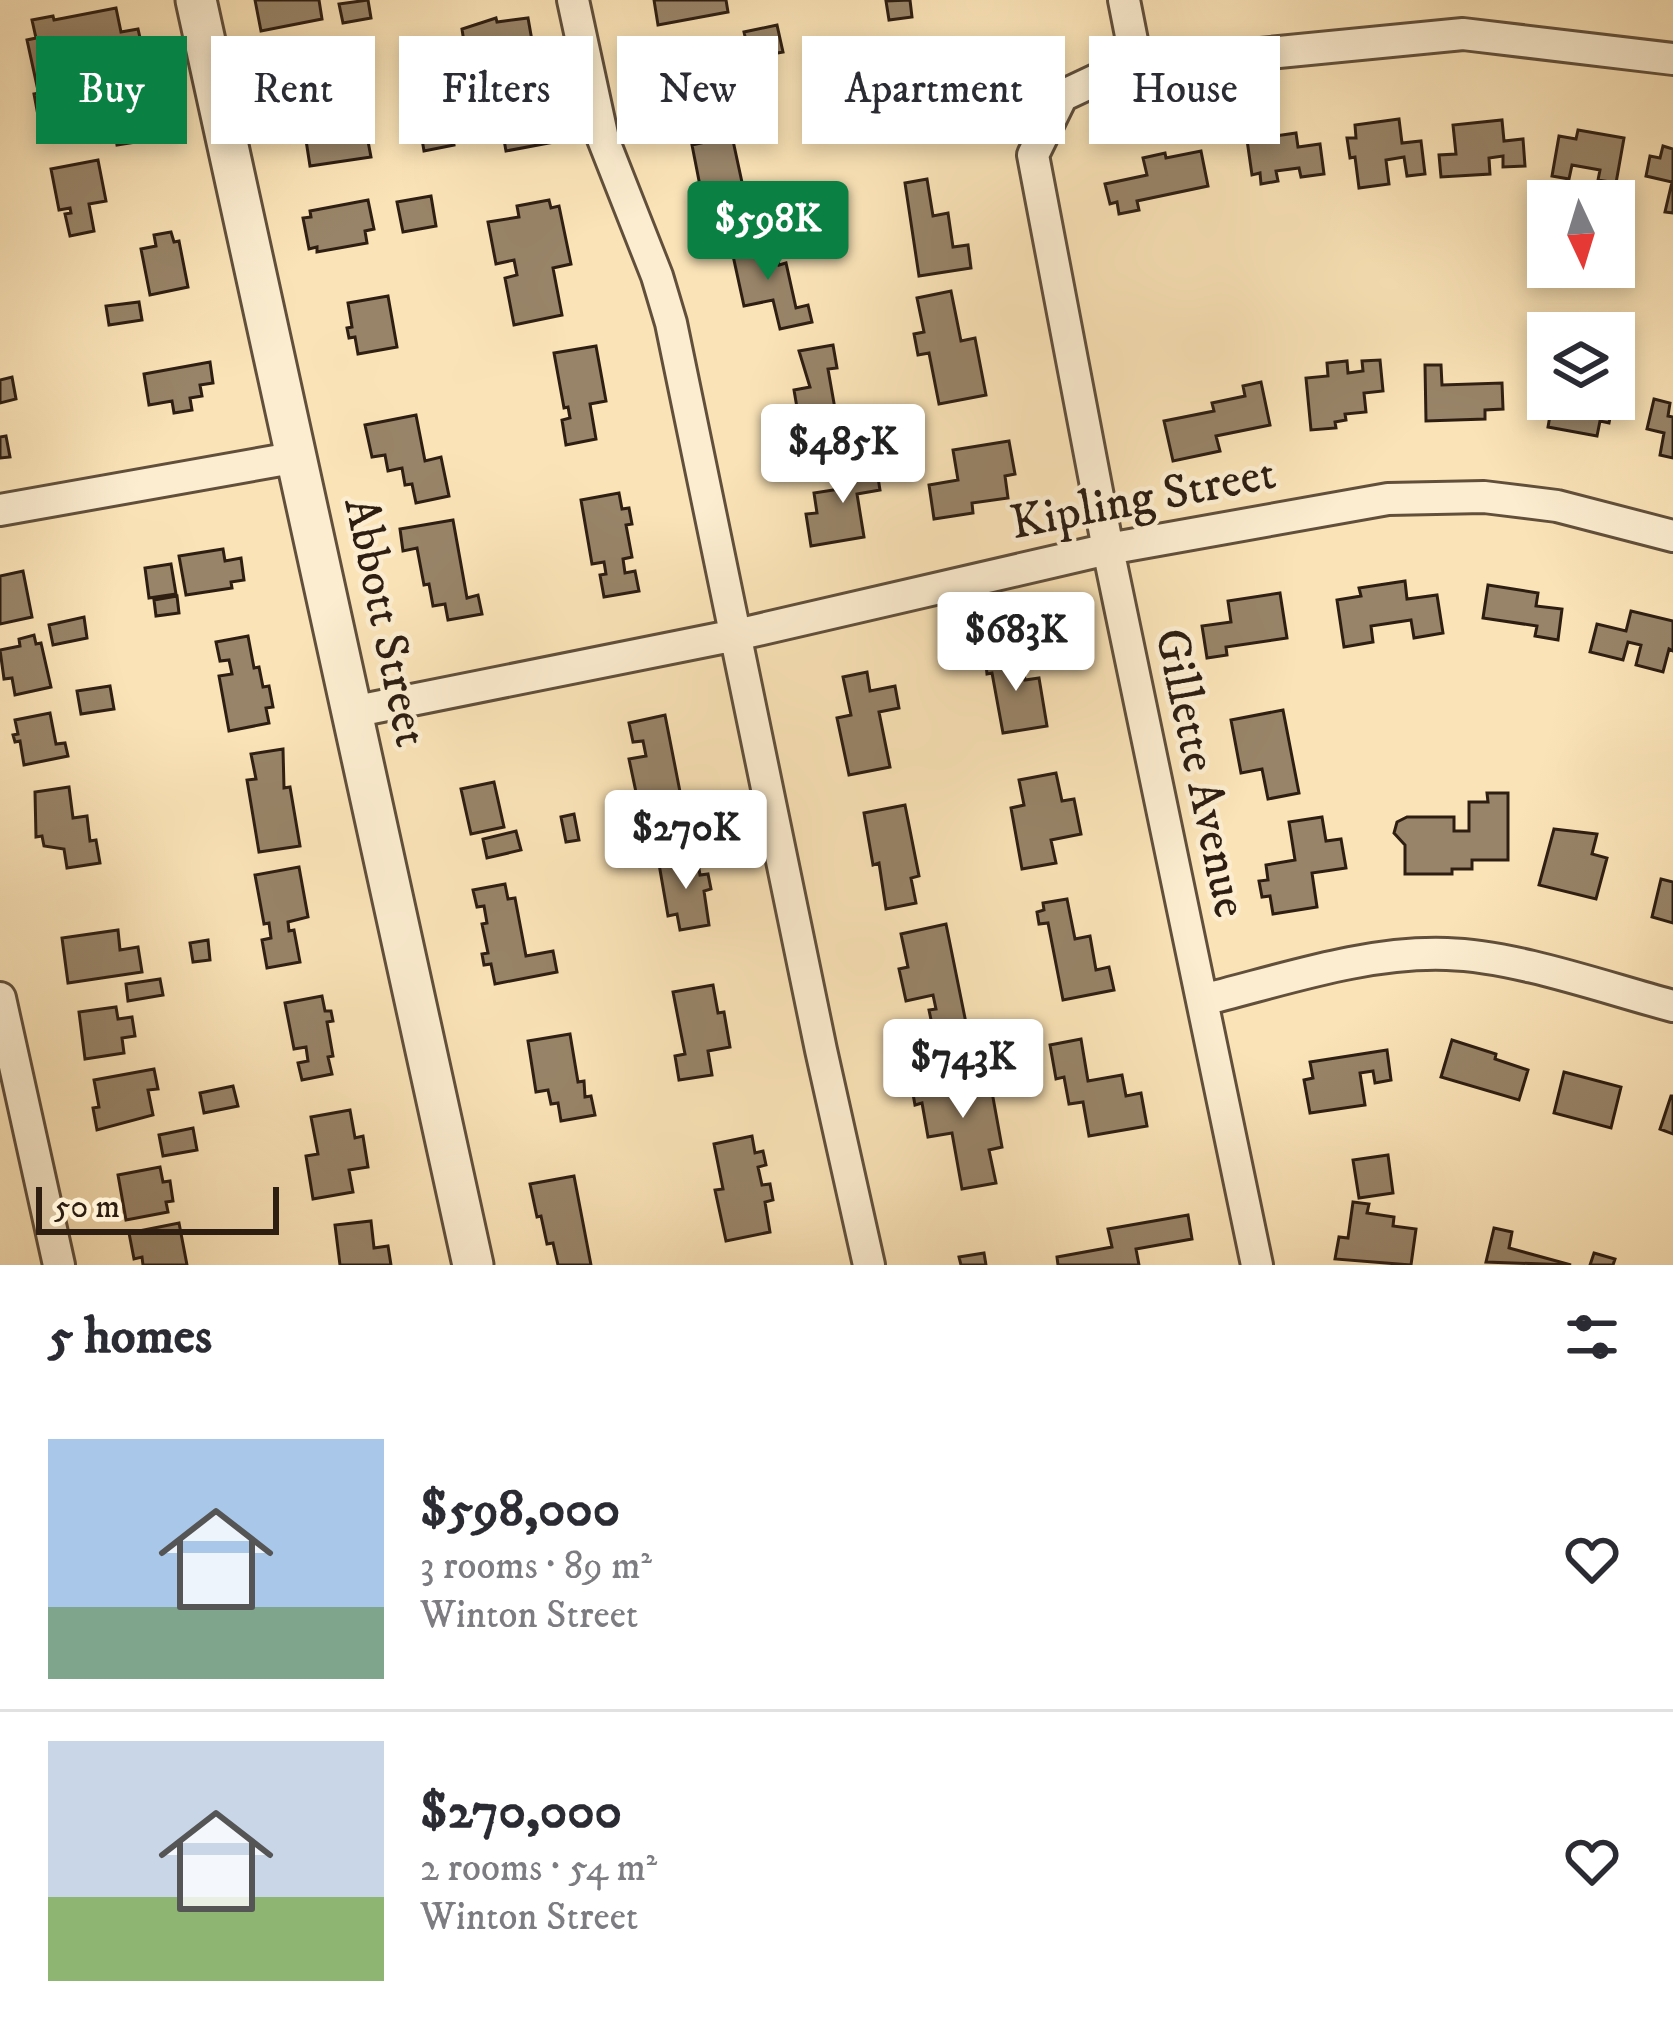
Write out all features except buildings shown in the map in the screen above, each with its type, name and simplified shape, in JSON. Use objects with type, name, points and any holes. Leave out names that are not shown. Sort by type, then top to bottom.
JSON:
[{"type":"street","name":"Abbott Street","points":[[196,0],[472,1265]]},
{"type":"street","points":[[573,0],[603,139],[664,299],[869,1265]]},
{"type":"street","points":[[1124,0],[1131,36]]},
{"type":"street","name":"Gillette Avenue","points":[[1280,52],[1463,34],[1673,59]]},
{"type":"street","name":"Gillette Avenue","points":[[1089,83],[1062,96],[1033,155],[1108,548],[1257,1265]]},
{"type":"street","points":[[0,510],[298,457]]},
{"type":"street","name":"Kipling Street","points":[[352,712],[736,635],[1108,548],[1347,505],[1420,496],[1484,497],[1557,506],[1673,536]]},
{"type":"street","points":[[1202,1000],[1371,961],[1448,953],[1673,1006]]},
{"type":"street","points":[[0,998],[58,1265]]}]
